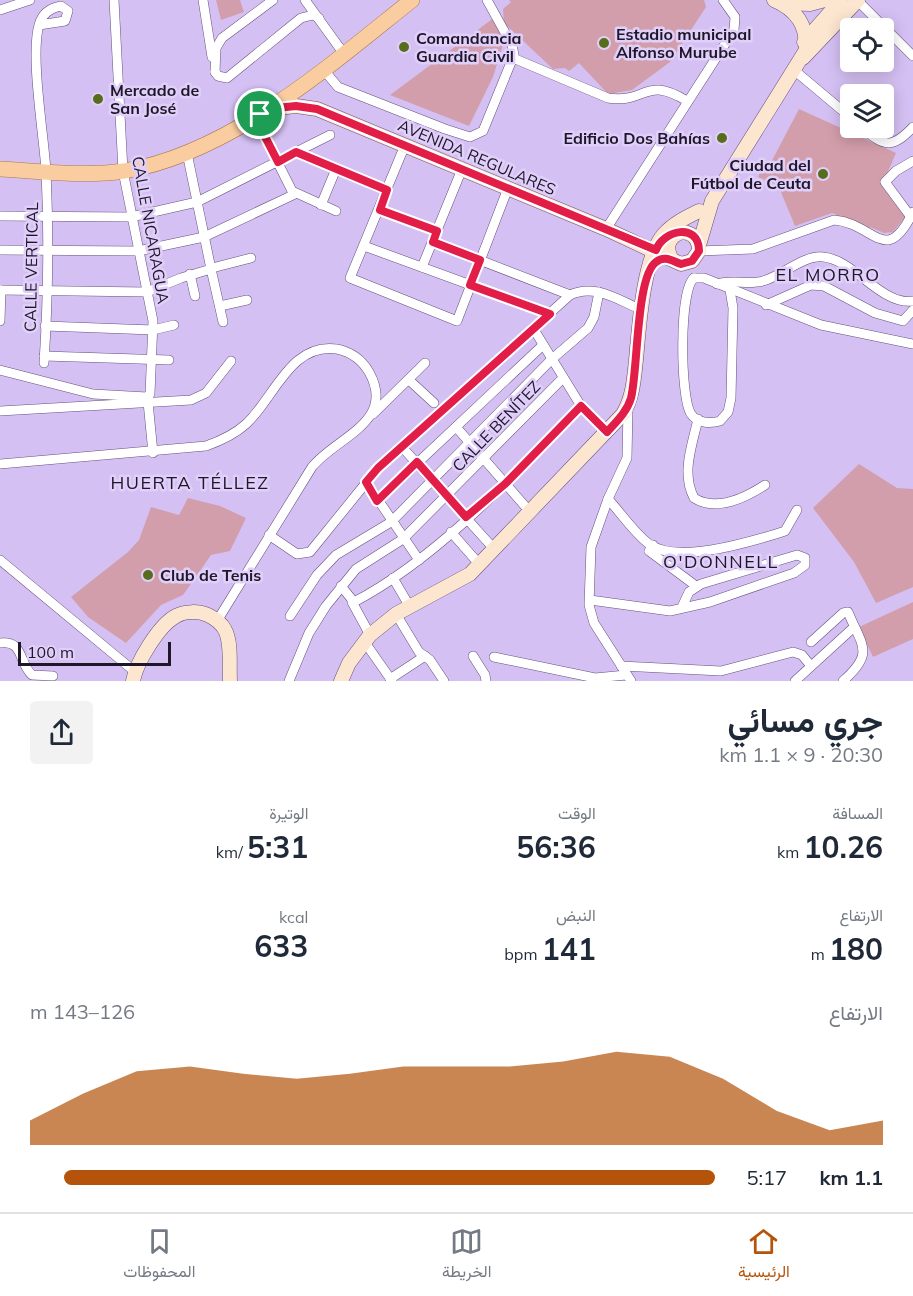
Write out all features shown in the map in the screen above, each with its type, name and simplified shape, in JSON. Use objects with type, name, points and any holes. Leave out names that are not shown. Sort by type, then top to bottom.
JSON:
[{"type":"main road","points":[[0,169],[46,172],[123,171],[187,153],[223,137],[261,113],[344,54],[412,0]]},
{"type":"main road","points":[[777,1],[810,4],[825,0]]},
{"type":"main road","points":[[807,38],[841,0]]},
{"type":"main road","points":[[796,67],[858,0]]},
{"type":"main road","points":[[711,201],[699,248],[687,263],[676,262],[671,258],[668,245],[711,201],[806,50],[807,38],[800,20],[777,1]]},
{"type":"main road","points":[[302,84],[306,101],[311,107]]},
{"type":"main road","name":"AVENIDA REGULARES","points":[[261,113],[311,107],[606,229],[658,245],[671,258]]},
{"type":"main road","points":[[341,681],[367,638],[396,614],[460,581],[480,565],[607,432],[628,406],[633,388],[640,309],[658,245],[680,220],[699,211]]},
{"type":"main road","points":[[658,245],[679,233],[693,235],[699,248]]},
{"type":"main road","points":[[651,267],[657,260],[671,258]]},
{"type":"main road","points":[[133,676],[142,655],[175,616],[200,613],[217,621],[228,636],[230,681]]},
{"type":"street","points":[[0,10],[30,0]]},
{"type":"street","name":"CALLE NICARAGUA","points":[[114,0],[123,171],[153,330],[149,397],[153,453]]},
{"type":"street","points":[[202,0],[215,72],[218,76],[227,78],[301,18],[307,15],[319,18]]},
{"type":"street","points":[[215,72],[216,48],[222,38],[273,0]]},
{"type":"street","points":[[305,0],[344,54]]},
{"type":"street","points":[[323,69],[338,87],[470,137],[483,130],[513,58],[512,45],[487,0]]},
{"type":"street","points":[[606,229],[736,25],[735,17],[723,0]]},
{"type":"street","points":[[858,0],[911,50]]},
{"type":"street","name":"CALLE VERTICAL","points":[[39,25],[36,47],[46,172],[47,217],[44,360],[152,360]]},
{"type":"street","points":[[513,58],[608,98],[621,100],[659,88],[669,90],[687,101]]},
{"type":"street","points":[[796,67],[840,108]]},
{"type":"street","points":[[261,113],[278,162],[295,194],[336,211]]},
{"type":"street","points":[[874,138],[886,144],[900,140],[913,127]]},
{"type":"street","points":[[0,216],[131,217],[197,202],[330,135]]},
{"type":"street","points":[[405,146],[350,278],[458,321],[508,188]]},
{"type":"street","points":[[296,152],[387,190]]},
{"type":"street","points":[[187,153],[223,322]]},
{"type":"street","points":[[699,248],[753,249],[834,220],[891,240],[903,232],[912,214],[885,182],[896,171],[913,161]]},
{"type":"street","points":[[321,205],[336,169]]},
{"type":"street","points":[[422,267],[462,169]]},
{"type":"street","points":[[0,250],[138,251],[204,237],[295,194]]},
{"type":"street","points":[[380,210],[437,231]]},
{"type":"street","points":[[433,242],[570,295]]},
{"type":"street","points":[[364,246],[550,314]]},
{"type":"street","points":[[717,284],[736,280],[762,281],[820,256],[833,260],[897,300],[913,301]]},
{"type":"street","points":[[0,321],[1,290],[147,292],[190,274],[251,258]]},
{"type":"street","points":[[687,263],[694,278]]},
{"type":"street","points":[[190,274],[195,296]]},
{"type":"street","points":[[694,278],[704,278],[766,305],[840,330],[913,344]]},
{"type":"street","points":[[694,278],[688,287],[684,314],[684,393],[690,412],[698,419],[713,423],[720,421],[730,406],[733,308],[730,290]]},
{"type":"street","points":[[766,305],[814,284],[824,286],[887,318],[903,321],[913,310]]},
{"type":"street","points":[[269,535],[297,554],[310,552],[366,482],[570,295],[579,290],[599,292],[640,309]]},
{"type":"street","points":[[290,616],[317,575],[336,555],[391,522],[552,359],[592,323],[599,292]]},
{"type":"street","points":[[220,306],[247,300]]},
{"type":"street","points":[[45,326],[153,330],[174,325]]},
{"type":"street","points":[[533,328],[581,406],[607,432]]},
{"type":"street","points":[[377,501],[543,345]]},
{"type":"street","points":[[0,464],[153,453],[206,446],[228,437],[253,417],[297,360],[323,349],[346,352],[365,366],[375,388],[373,414]]},
{"type":"street","points":[[152,360],[169,360]]},
{"type":"street","points":[[0,370],[93,394],[200,397],[211,388],[231,361]]},
{"type":"street","points":[[217,621],[317,460],[368,422],[373,414],[425,363]]},
{"type":"street","name":"CALLE BENÍTEZ","points":[[289,681],[309,633],[341,586],[356,569],[403,539],[563,378]]},
{"type":"street","points":[[409,380],[434,403]]},
{"type":"street","points":[[0,411],[149,397]]},
{"type":"street","points":[[352,602],[419,560],[505,484],[581,406]]},
{"type":"street","points":[[626,674],[594,623],[590,600],[591,547],[628,453],[628,406]]},
{"type":"street","points":[[698,419],[687,473],[688,486],[694,498],[711,504],[733,501],[765,485]]},
{"type":"street","points":[[456,427],[531,513]]},
{"type":"street","points":[[402,447],[495,550]]},
{"type":"street","points":[[366,482],[391,522],[419,560]]},
{"type":"street","points":[[608,499],[652,545],[696,552],[740,544],[784,531],[797,510]]},
{"type":"street","points":[[451,532],[480,565]]},
{"type":"street","points":[[652,545],[649,551],[655,558],[696,586]]},
{"type":"street","points":[[590,600],[670,611],[711,602],[794,573],[805,565],[805,558],[802,556],[696,586],[689,592],[682,607]]},
{"type":"street","points":[[0,560],[133,676]]},
{"type":"street","points":[[393,578],[410,606]]},
{"type":"street","points":[[341,586],[352,602],[367,638],[391,680],[425,656]]},
{"type":"street","points":[[811,642],[845,611],[850,615],[853,628],[862,645],[864,657],[859,667],[843,681]]},
{"type":"street","points":[[396,614],[419,652],[425,656],[444,681]]},
{"type":"street","points":[[795,681],[853,628]]},
{"type":"street","points":[[0,643],[10,642],[16,646],[32,675],[53,676]]},
{"type":"street","points":[[494,657],[595,678],[626,674],[732,669],[793,652],[804,656],[811,666]]},
{"type":"street","points":[[473,656],[485,675],[486,681]]},
{"type":"shaded area","points":[[216,0],[240,0],[244,12],[221,20]]},
{"type":"shaded area","name":"Estadio municipal Alfonso Murube","points":[[509,0],[704,0],[706,7],[670,62],[632,90],[608,94],[579,63],[569,71],[565,68],[553,69],[504,23],[503,9],[511,2]]},
{"type":"shaded area","points":[[495,17],[503,45],[493,77],[469,126],[390,95]]},
{"type":"shaded area","name":"Ciudad del Fútbol de Ceuta","points":[[799,109],[840,128],[840,138],[863,138],[896,153],[883,183],[907,215],[893,232],[884,233],[832,213],[795,226],[778,185],[758,177],[762,168],[767,170]]},
{"type":"shaded area","points":[[859,464],[897,488],[913,489],[913,587],[876,603],[854,562],[813,508]]},
{"type":"shaded area","name":"Club de Tenis","points":[[188,498],[220,506],[246,518],[230,551],[211,555],[183,595],[161,605],[126,643],[88,617],[71,597],[128,552],[139,540],[151,507],[179,515]]},
{"type":"shaded area","points":[[913,602],[913,639],[873,657],[859,627]]},
{"type":"place","name":"Estadio municipal Alfonso Murube","points":[[604,43]]},
{"type":"place","name":"Comandancia Guardia Civil","points":[[404,47]]},
{"type":"place","name":"Mercado de San José","points":[[98,99]]},
{"type":"place","name":"Edificio Dos Bahías","points":[[722,138]]},
{"type":"place","name":"Ciudad del Fútbol de Ceuta","points":[[823,174]]},
{"type":"place","name":"Club de Tenis","points":[[148,575]]},
{"type":"district","name":"EL MORRO","points":[[828,275]]},
{"type":"district","name":"HUERTA TÉLLEZ","points":[[190,483]]},
{"type":"district","name":"O'DONNELL","points":[[721,562]]},
{"type":"route","points":[[311,107],[656,250],[660,240],[666,236],[682,232],[693,235],[699,245],[699,251],[692,261],[681,264],[671,258],[657,260],[648,274],[640,309],[633,388],[623,414],[607,432],[594,422],[581,406],[505,484],[466,517],[417,462],[377,501],[366,482],[378,468],[550,314],[470,285],[480,260],[433,242],[437,231],[380,210],[387,190],[296,152],[278,162],[255,117],[260,114],[266,109],[311,107]]}]
